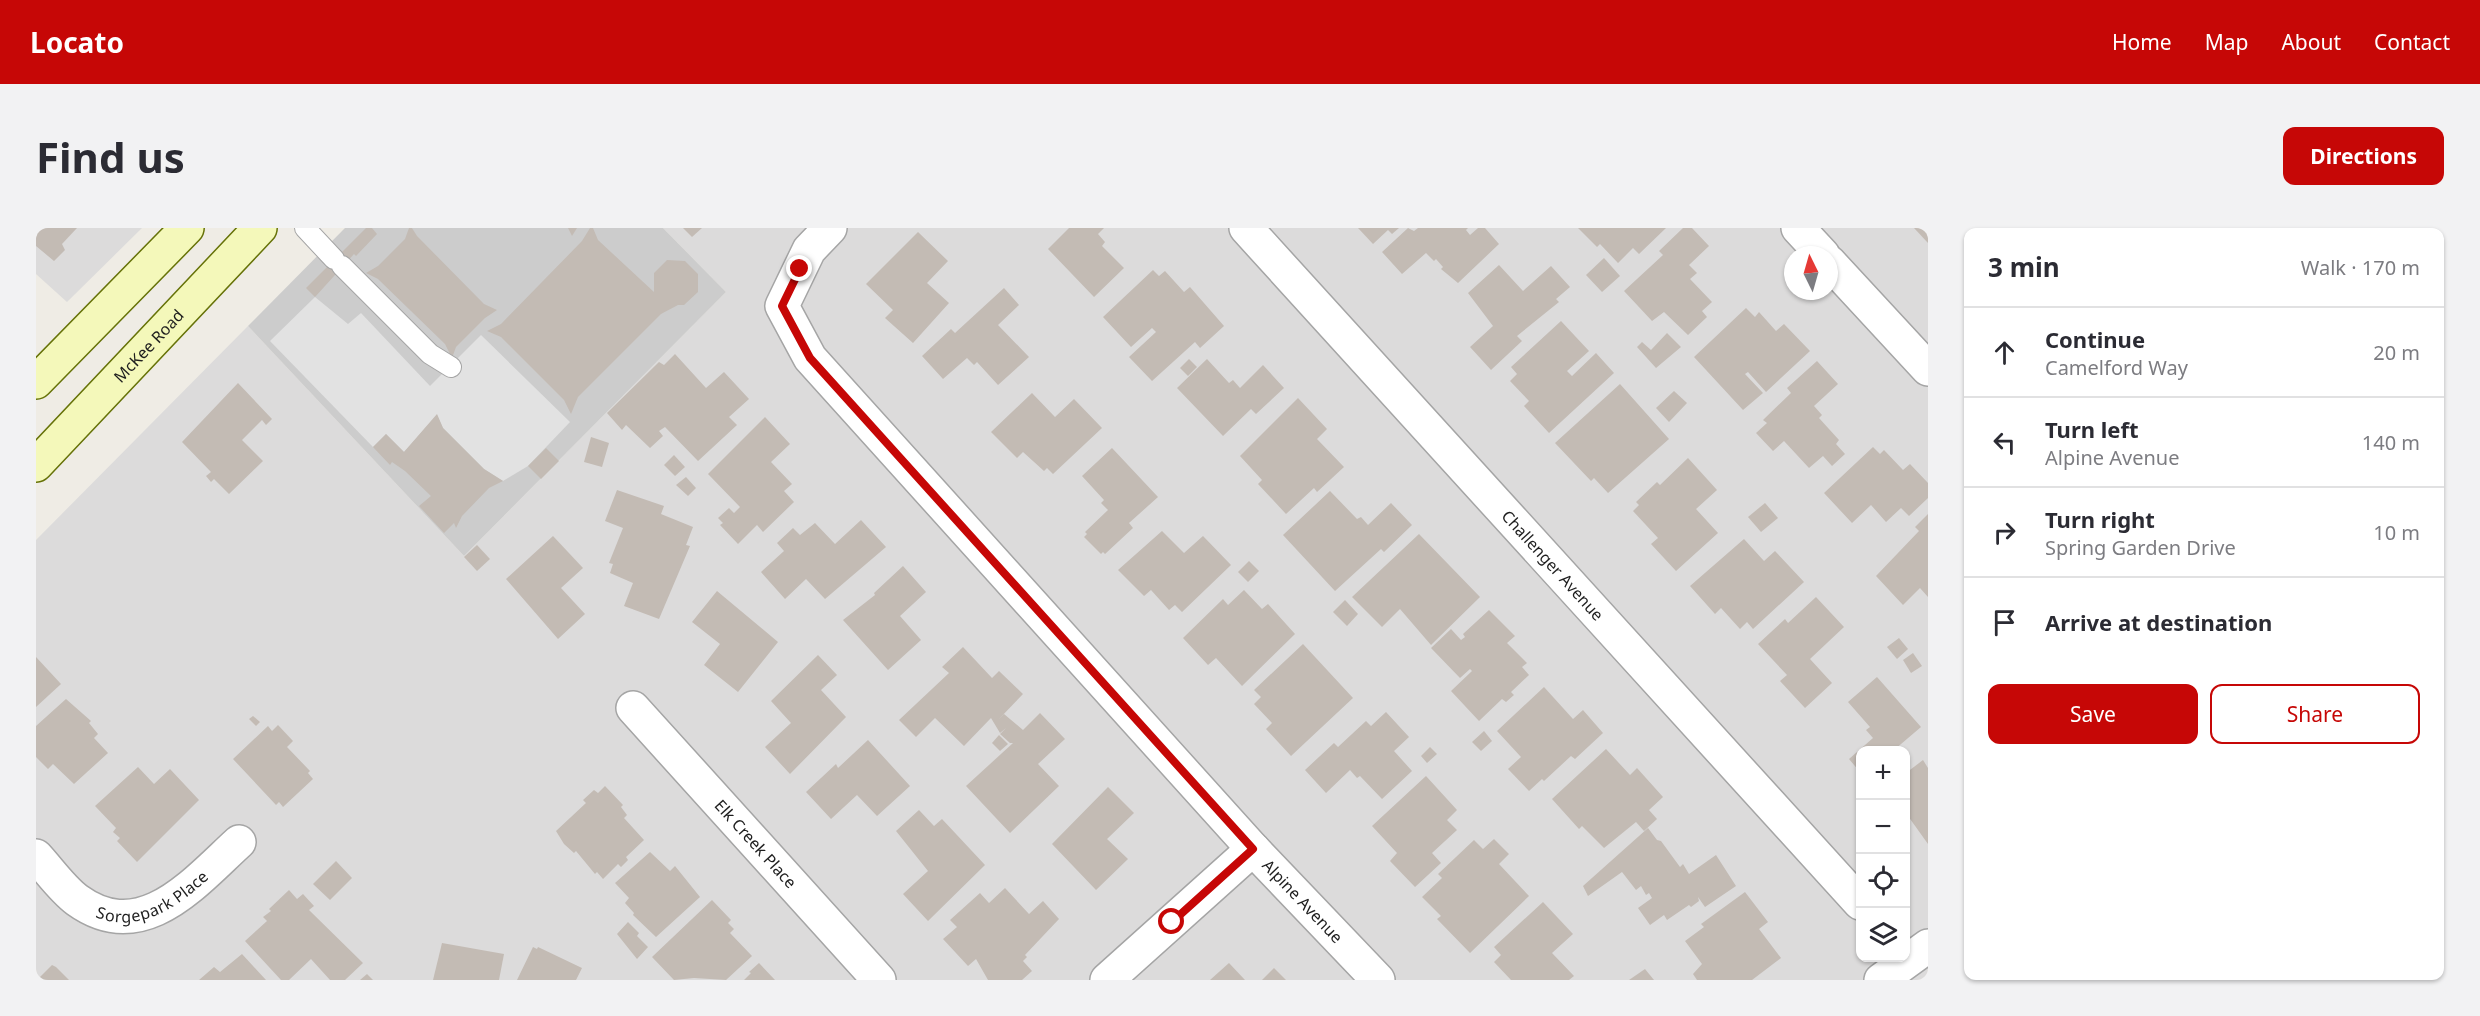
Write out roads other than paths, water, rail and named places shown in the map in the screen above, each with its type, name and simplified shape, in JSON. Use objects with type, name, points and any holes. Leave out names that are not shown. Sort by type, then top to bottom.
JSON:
[{"type":"main road","points":[[36,381],[187,228]]},
{"type":"main road","name":"McKee Road","points":[[36,465],[260,228]]},
{"type":"street","name":"Alpine Avenue","points":[[830,228],[809,250],[782,306],[810,358],[1253,849],[1378,980]]},
{"type":"street","name":"Challenger Avenue","points":[[1246,228],[1856,899]]},
{"type":"street","points":[[1798,228],[1815,246]]},
{"type":"street","points":[[1838,272],[1928,369]]},
{"type":"street","name":"Elk Creek Place","points":[[633,708],[879,980]]},
{"type":"street","name":"Sorgepark Place","points":[[36,856],[76,899],[91,908],[124,916],[151,912],[175,900],[239,842]]},
{"type":"street","points":[[1107,980],[1253,849]]},
{"type":"street","points":[[1881,980],[1915,952]]},
{"type":"lane","points":[[305,228],[430,354],[451,367]]}]
